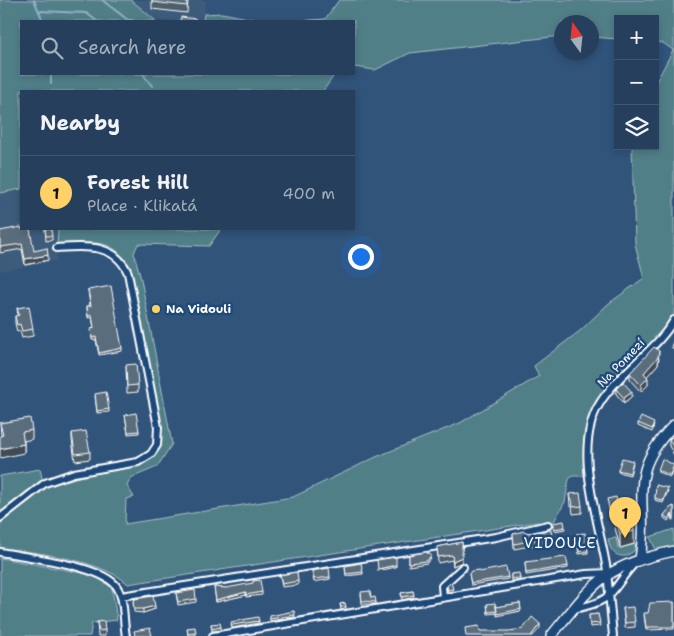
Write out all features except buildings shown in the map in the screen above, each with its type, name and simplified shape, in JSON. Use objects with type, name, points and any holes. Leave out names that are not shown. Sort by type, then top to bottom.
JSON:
[{"type":"street","points":[[0,518],[45,484],[74,473],[138,462],[151,454],[157,446],[158,427],[128,273],[124,264],[118,256],[97,248],[57,248]]},
{"type":"street","name":"Na Pomezí","points":[[613,636],[607,574],[589,472],[588,454],[592,423],[604,398],[664,335],[674,320]]},
{"type":"street","points":[[573,609],[591,606],[609,598],[640,559],[643,544],[640,501],[644,471],[655,447],[674,425]]},
{"type":"street","points":[[121,596],[496,536],[548,525]]},
{"type":"street","points":[[551,636],[593,585],[607,574],[640,559],[674,551]]},
{"type":"street","points":[[0,552],[87,570],[114,583],[121,596],[126,636]]},
{"type":"street","points":[[444,597],[442,586],[463,566]]},
{"type":"street","points":[[213,636],[586,574],[607,574]]},
{"type":"shaded area","points":[[131,0],[206,0],[203,20],[155,20]]},
{"type":"shaded area","points":[[20,189],[20,230],[58,230],[57,261],[0,271],[0,193]]},
{"type":"green space","points":[[0,0],[131,0],[155,20],[20,20],[20,75],[334,75],[324,90],[20,90],[20,189],[0,193]]},
{"type":"green space","points":[[339,0],[674,0],[674,315],[659,336],[631,365],[590,421],[584,452],[585,476],[573,476],[569,479],[565,502],[552,525],[538,522],[128,584],[117,576],[86,563],[68,558],[0,548],[0,524],[48,486],[116,466],[141,464],[153,457],[161,445],[162,427],[131,268],[116,250],[100,243],[57,246],[58,230],[220,230],[209,246],[138,244],[134,253],[141,279],[172,444],[157,467],[131,478],[127,486],[134,497],[126,499],[125,524],[293,497],[376,457],[460,423],[539,376],[534,366],[581,330],[608,304],[644,278],[635,244],[632,150],[659,150],[659,76],[673,50],[659,42],[659,15],[614,15],[614,39],[599,38],[599,15],[554,15],[554,37],[410,53],[375,70],[355,67],[355,20],[311,20],[325,19]]},
{"type":"green space","points":[[222,13],[258,20],[203,20],[204,14]]},
{"type":"green space","points":[[40,469],[43,482],[0,515],[0,476]]},
{"type":"green space","points":[[674,529],[674,547],[656,550],[650,537]]},
{"type":"green space","points":[[616,538],[618,548],[636,544],[634,551],[626,556],[616,554],[611,549],[608,539]]},
{"type":"green space","points":[[0,558],[94,575],[112,588],[117,620],[92,623],[90,636],[0,636]]},
{"type":"waterway","points":[[34,0],[43,20]]},
{"type":"waterway","points":[[102,0],[128,20],[133,20]]},
{"type":"waterway","points":[[40,11],[86,13],[96,20]]},
{"type":"waterway","points":[[51,75],[51,84]]},
{"type":"waterway","points":[[144,75],[152,86]]},
{"type":"place","name":"Na Vidouli","points":[[156,309]]},
{"type":"place","name":"Forest Hill","points":[[625,538]]},
{"type":"district","name":"VIDOULE","points":[[560,543]]}]
